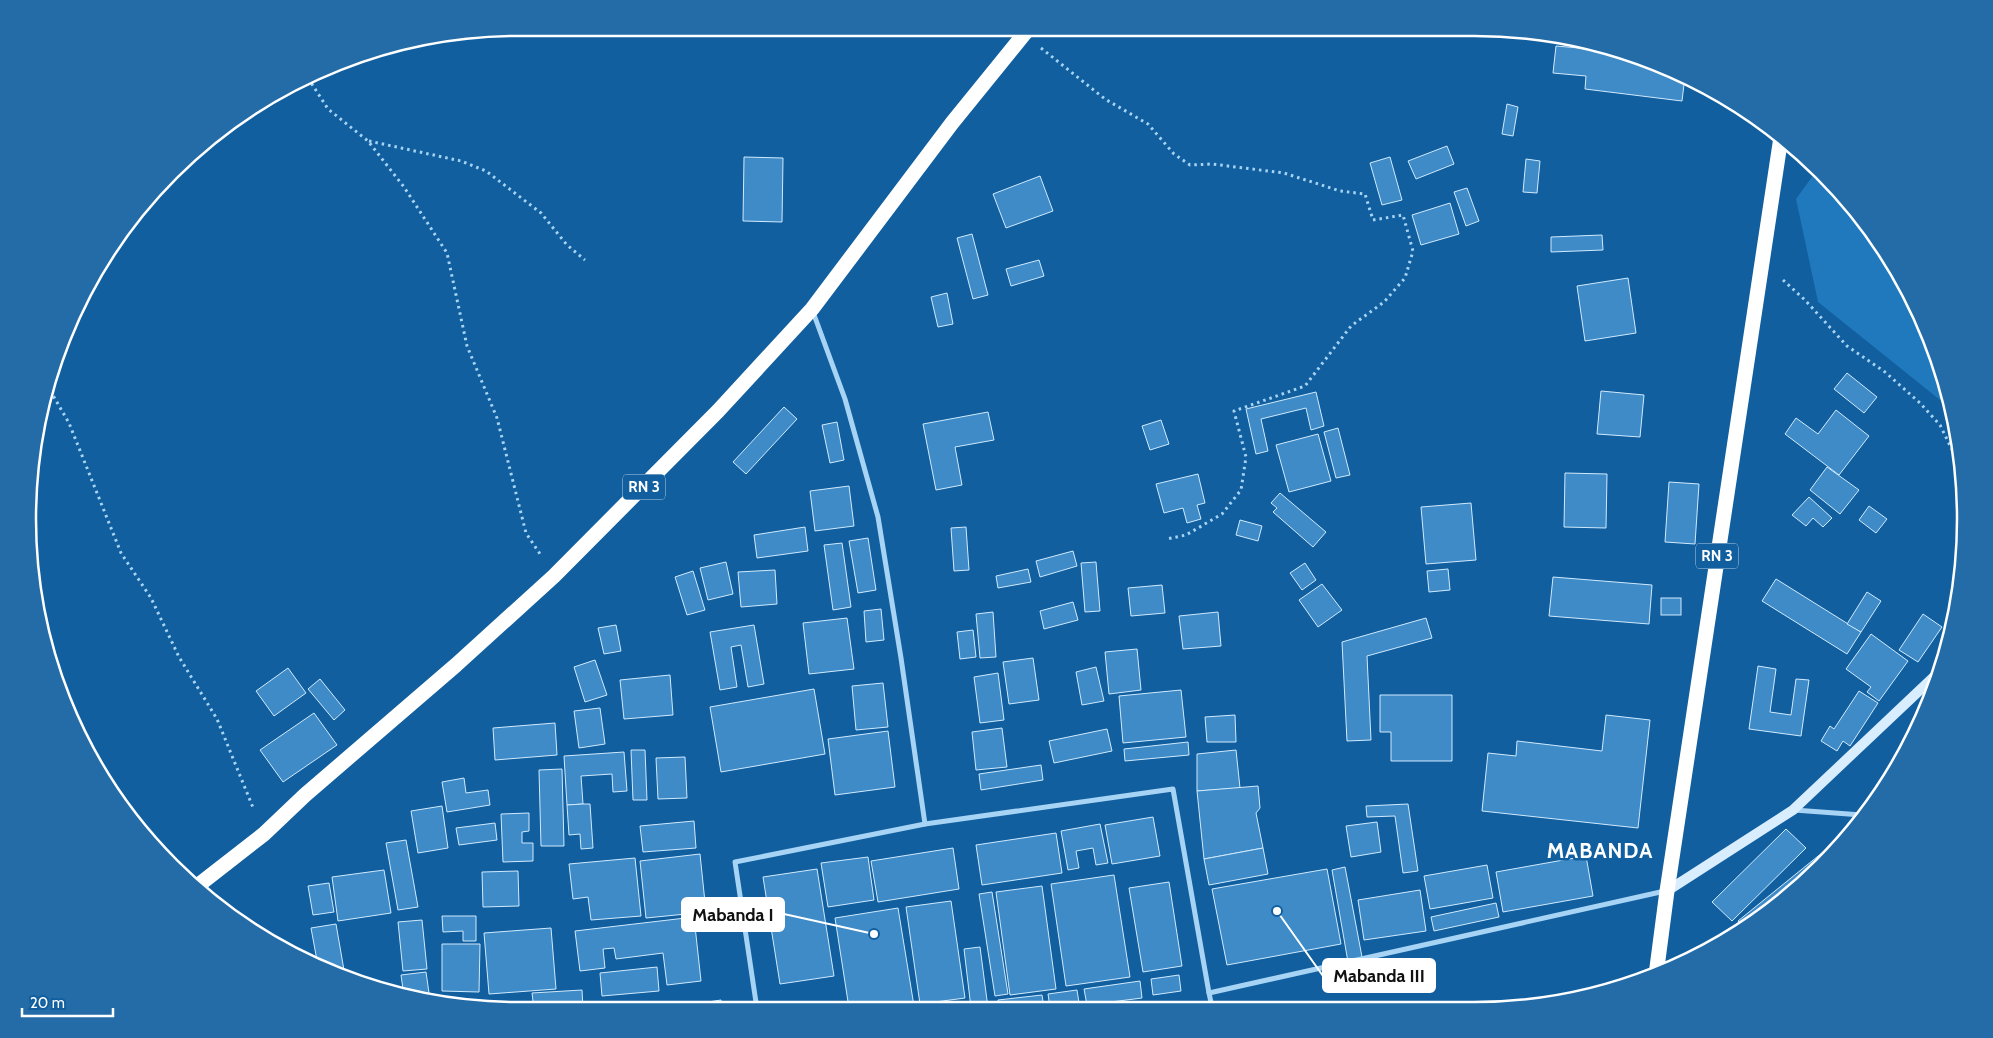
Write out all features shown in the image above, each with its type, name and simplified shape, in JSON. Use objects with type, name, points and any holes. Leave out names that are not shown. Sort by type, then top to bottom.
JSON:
[{"type":"highway","name":"RN 3","points":[[202,883],[264,834],[305,795],[456,665],[554,576],[718,411],[812,309],[952,123],[1022,36]]},
{"type":"highway","name":"RN 3","points":[[1657,966],[1780,146]]},
{"type":"main road","points":[[1667,890],[1793,810],[1928,683]]},
{"type":"street","points":[[812,309],[845,399],[878,517],[925,824]]},
{"type":"street","points":[[756,1002],[735,862],[925,824],[1173,789],[1211,1002]]},
{"type":"street","points":[[1793,810],[1856,815]]},
{"type":"street","points":[[1209,993],[1667,890]]},
{"type":"path","points":[[1032,36],[1035,43],[1104,99],[1148,124],[1174,154],[1190,165],[1212,164],[1284,174],[1340,191],[1365,194],[1373,220],[1403,214],[1413,250],[1405,278],[1384,302],[1351,326],[1305,386],[1234,411],[1246,457],[1242,490],[1222,514],[1186,535],[1167,539]]},
{"type":"path","points":[[311,83],[328,108],[368,141],[404,187],[447,252],[467,346],[497,418],[526,534],[554,576]]},
{"type":"path","points":[[368,141],[461,161],[486,171],[542,213],[568,245],[585,260]]},
{"type":"path","points":[[1762,261],[1805,300],[1847,346],[1885,372],[1920,403],[1940,425],[1952,449]]},
{"type":"path","points":[[53,395],[68,423],[122,553],[151,598],[179,657],[217,719],[264,834]]},
{"type":"shaded area","points":[[1813,176],[1857,225],[1892,278],[1907,305],[1931,364],[1942,401],[1818,302],[1796,199]]},
{"type":"building","points":[[1556,46],[1575,48],[1599,53],[1659,73],[1684,84],[1682,101],[1585,89],[1586,76],[1553,73]]},
{"type":"building","points":[[1507,104],[1518,107],[1513,136],[1502,134]]},
{"type":"building","points":[[1447,146],[1454,164],[1416,179],[1408,161]]},
{"type":"building","points":[[744,157],[783,158],[782,222],[743,221]]},
{"type":"building","points":[[1390,157],[1402,200],[1382,205],[1370,163]]},
{"type":"building","points":[[1526,159],[1540,161],[1537,193],[1523,192]]},
{"type":"building","points":[[1040,176],[1053,211],[1006,228],[993,194]]},
{"type":"building","points":[[1467,188],[1479,221],[1466,226],[1454,192]]},
{"type":"building","points":[[1450,203],[1459,234],[1421,245],[1412,215]]},
{"type":"building","points":[[972,234],[988,295],[973,299],[957,238]]},
{"type":"building","points":[[1602,235],[1603,250],[1551,252],[1551,237]]},
{"type":"building","points":[[1039,260],[1044,276],[1011,286],[1006,269]]},
{"type":"building","points":[[1628,278],[1636,333],[1585,341],[1577,286]]},
{"type":"building","points":[[947,293],[953,324],[938,327],[931,297]]},
{"type":"building","points":[[1847,373],[1877,397],[1864,413],[1834,389]]},
{"type":"building","points":[[1601,391],[1644,395],[1640,437],[1597,434]]},
{"type":"building","points":[[1316,392],[1324,426],[1311,430],[1306,408],[1261,419],[1268,451],[1256,454],[1246,409]]},
{"type":"building","points":[[784,407],[797,419],[746,474],[733,462]]},
{"type":"building","points":[[1836,410],[1869,436],[1839,475],[1785,434],[1796,418],[1818,434]]},
{"type":"building","points":[[988,412],[994,440],[955,447],[962,485],[936,490],[923,424]]},
{"type":"building","points":[[1161,420],[1169,444],[1150,450],[1142,426]]},
{"type":"building","points":[[837,422],[844,460],[830,463],[822,425]]},
{"type":"building","points":[[1338,428],[1350,475],[1336,478],[1324,432]]},
{"type":"building","points":[[1318,434],[1331,481],[1289,492],[1276,445]]},
{"type":"building","points":[[1827,467],[1859,490],[1840,514],[1810,490]]},
{"type":"building","points":[[1565,473],[1607,474],[1606,528],[1564,527]]},
{"type":"building","points":[[1198,474],[1205,503],[1197,505],[1201,519],[1187,523],[1183,508],[1164,513],[1156,484]]},
{"type":"building","points":[[1669,482],[1699,484],[1695,544],[1665,542]]},
{"type":"building","points":[[849,486],[854,526],[815,531],[810,491]]},
{"type":"building","points":[[1280,493],[1326,532],[1313,547],[1273,512],[1277,508],[1271,503]]},
{"type":"building","points":[[1809,497],[1832,518],[1823,527],[1813,518],[1806,526],[1792,515]]},
{"type":"building","points":[[1471,503],[1476,560],[1426,564],[1421,507]]},
{"type":"building","points":[[1869,506],[1887,519],[1876,533],[1859,520]]},
{"type":"building","points":[[1240,520],[1262,526],[1258,541],[1236,535]]},
{"type":"building","points":[[805,527],[808,551],[757,558],[754,535]]},
{"type":"building","points":[[966,527],[969,570],[954,571],[951,528]]},
{"type":"building","points":[[868,538],[876,590],[858,593],[849,541]]},
{"type":"building","points":[[842,543],[851,607],[833,610],[824,545]]},
{"type":"building","points":[[1073,551],[1077,566],[1040,577],[1036,561]]},
{"type":"building","points":[[726,562],[733,594],[708,600],[700,568]]},
{"type":"building","points":[[1096,562],[1100,611],[1085,612],[1081,563]]},
{"type":"building","points":[[1305,563],[1316,580],[1302,590],[1290,573]]},
{"type":"building","points":[[1028,569],[1031,582],[998,588],[996,576]]},
{"type":"building","points":[[1448,569],[1450,590],[1429,592],[1427,571]]},
{"type":"building","points":[[775,570],[777,604],[741,607],[738,572]]},
{"type":"building","points":[[693,571],[705,610],[687,615],[675,577]]},
{"type":"building","points":[[1553,577],[1652,585],[1649,624],[1549,616]]},
{"type":"building","points":[[1776,579],[1861,632],[1847,654],[1762,601]]},
{"type":"building","points":[[1322,584],[1342,610],[1318,627],[1299,600]]},
{"type":"building","points":[[1162,585],[1165,613],[1131,616],[1128,588]]},
{"type":"building","points":[[1867,592],[1881,601],[1861,632],[1847,624]]},
{"type":"building","points":[[1661,598],[1681,598],[1681,615],[1661,615]]},
{"type":"building","points":[[1073,602],[1078,620],[1044,629],[1040,611]]},
{"type":"building","points":[[881,609],[884,640],[866,642],[864,611]]},
{"type":"building","points":[[993,612],[996,657],[980,658],[976,614]]},
{"type":"building","points":[[1218,612],[1221,646],[1183,649],[1179,616]]},
{"type":"building","points":[[1923,614],[1942,627],[1918,662],[1899,650]]},
{"type":"building","points":[[847,618],[854,669],[809,674],[803,623]]},
{"type":"building","points":[[1426,618],[1432,638],[1367,656],[1371,740],[1347,741],[1342,642]]},
{"type":"building","points":[[616,625],[621,651],[604,654],[598,628]]},
{"type":"building","points":[[754,625],[764,684],[748,687],[741,645],[731,647],[737,687],[720,690],[710,632]]},
{"type":"building","points":[[973,630],[976,657],[960,659],[957,632]]},
{"type":"building","points":[[1871,634],[1908,661],[1879,701],[1867,692],[1871,687],[1846,669]]},
{"type":"building","points":[[1137,649],[1141,690],[1109,694],[1105,652]]},
{"type":"building","points":[[1033,658],[1039,700],[1009,704],[1003,662]]},
{"type":"building","points":[[595,660],[607,695],[585,702],[574,667]]},
{"type":"building","points":[[1758,666],[1776,669],[1770,712],[1791,715],[1796,679],[1809,680],[1801,736],[1749,729]]},
{"type":"building","points":[[1096,667],[1104,701],[1082,705],[1076,672]]},
{"type":"building","points":[[288,668],[306,693],[274,716],[256,691]]},
{"type":"building","points":[[998,673],[1004,720],[980,723],[974,677]]},
{"type":"building","points":[[670,675],[673,715],[624,719],[620,680]]},
{"type":"building","points":[[320,679],[345,710],[334,720],[308,689]]},
{"type":"building","points":[[883,683],[888,727],[856,730],[852,686]]},
{"type":"building","points":[[814,689],[825,754],[721,772],[710,707]]},
{"type":"building","points":[[1181,690],[1186,737],[1123,743],[1119,696]]},
{"type":"building","points":[[1859,691],[1878,703],[1850,746],[1843,741],[1837,751],[1821,741],[1830,726],[1834,729]]},
{"type":"building","points":[[1380,695],[1452,695],[1452,761],[1391,761],[1391,732],[1380,732]]},
{"type":"building","points":[[600,708],[605,744],[579,748],[574,711]]},
{"type":"building","points":[[314,713],[337,745],[283,782],[260,750]]},
{"type":"building","points":[[1235,715],[1236,742],[1207,742],[1205,717]]},
{"type":"building","points":[[1606,715],[1650,720],[1638,828],[1482,811],[1488,753],[1516,756],[1517,741],[1602,751]]},
{"type":"building","points":[[555,723],[557,755],[495,760],[493,728]]},
{"type":"building","points":[[1002,728],[1007,767],[976,770],[972,732]]},
{"type":"building","points":[[1107,729],[1112,751],[1054,763],[1049,741]]},
{"type":"building","points":[[888,731],[895,787],[835,795],[828,739]]},
{"type":"building","points":[[1188,742],[1189,755],[1125,761],[1124,749]]},
{"type":"building","points":[[631,750],[645,750],[647,800],[633,800]]},
{"type":"building","points":[[1236,750],[1240,788],[1197,791],[1197,754]]},
{"type":"building","points":[[624,752],[627,791],[613,792],[612,774],[581,776],[583,804],[567,805],[564,756]]},
{"type":"building","points":[[685,757],[687,798],[658,799],[656,758]]},
{"type":"building","points":[[1041,765],[1043,780],[981,790],[979,774]]},
{"type":"building","points":[[562,769],[564,846],[541,846],[539,770]]},
{"type":"building","points":[[464,778],[466,793],[488,790],[490,805],[447,812],[442,782]]},
{"type":"building","points":[[1258,786],[1260,808],[1256,813],[1263,848],[1204,859],[1197,791]]},
{"type":"building","points":[[590,804],[593,848],[581,849],[580,834],[569,835],[567,805]]},
{"type":"building","points":[[1408,804],[1418,871],[1403,873],[1395,816],[1367,817],[1366,806]]},
{"type":"building","points":[[442,806],[448,848],[418,853],[411,811]]},
{"type":"building","points":[[529,813],[529,831],[522,832],[522,843],[533,843],[533,861],[503,862],[501,814]]},
{"type":"building","points":[[1153,817],[1160,856],[1112,864],[1105,825]]},
{"type":"building","points":[[694,821],[696,848],[643,852],[640,826]]},
{"type":"building","points":[[1377,822],[1381,852],[1351,857],[1346,826]]},
{"type":"building","points":[[495,823],[497,840],[459,845],[456,828]]},
{"type":"building","points":[[1100,824],[1108,863],[1096,865],[1093,848],[1076,851],[1079,868],[1068,870],[1061,831]]},
{"type":"building","points":[[1786,829],[1806,848],[1732,921],[1712,902]]},
{"type":"building","points":[[1056,833],[1062,873],[982,885],[976,845]]},
{"type":"building","points":[[406,840],[418,907],[398,910],[386,843]]},
{"type":"building","points":[[953,848],[959,889],[878,902],[871,861]]},
{"type":"building","points":[[1263,848],[1268,874],[1209,885],[1204,859]]},
{"type":"building","points":[[700,854],[706,912],[646,918],[640,861]]},
{"type":"building","points":[[1821,854],[1768,902],[1738,921]]},
{"type":"building","points":[[1586,856],[1593,896],[1503,912],[1496,872]]},
{"type":"building","points":[[868,857],[874,900],[828,907],[821,863]]},
{"type":"building","points":[[635,858],[641,916],[591,920],[588,897],[573,899],[569,864]]},
{"type":"building","points":[[1487,865],[1493,898],[1430,909],[1424,876]]},
{"type":"building","points":[[1345,867],[1362,957],[1348,962],[1332,870]]},
{"type":"building","points":[[817,869],[834,976],[780,984],[763,877]]},
{"type":"building","points":[[1327,869],[1341,944],[1227,965],[1212,889]]},
{"type":"building","points":[[384,870],[391,913],[338,921],[332,877]]},
{"type":"building","points":[[518,871],[519,906],[483,907],[482,872]]},
{"type":"building","points":[[1114,875],[1130,977],[1066,986],[1051,884]]},
{"type":"building","points":[[1169,882],[1182,966],[1143,972],[1129,888]]},
{"type":"building","points":[[329,883],[334,912],[313,915],[308,886]]},
{"type":"building","points":[[1042,886],[1056,989],[1010,995],[996,892]]},
{"type":"building","points":[[1420,890],[1426,931],[1364,940],[1358,900]]},
{"type":"building","points":[[992,892],[1008,994],[995,996],[979,894]]},
{"type":"building","points":[[951,901],[965,998],[920,1002],[906,907]]},
{"type":"building","points":[[1496,903],[1499,917],[1434,931],[1431,917]]},
{"type":"building","points":[[898,908],[913,1002],[848,1002],[835,918]]},
{"type":"building","points":[[442,916],[476,916],[476,941],[463,941],[463,931],[443,932]]},
{"type":"building","points":[[694,917],[701,981],[667,985],[663,953],[616,959],[614,948],[603,949],[605,968],[580,971],[575,931]]},
{"type":"building","points":[[422,920],[427,969],[403,971],[398,922]]},
{"type":"building","points":[[336,924],[344,969],[316,957],[311,928]]},
{"type":"building","points":[[551,928],[556,989],[489,994],[484,933]]},
{"type":"building","points":[[442,944],[480,944],[479,992],[442,991]]},
{"type":"building","points":[[980,947],[987,1002],[970,1002],[964,949]]},
{"type":"building","points":[[657,967],[659,991],[602,996],[600,973]]},
{"type":"building","points":[[426,972],[429,993],[403,987],[401,975]]},
{"type":"building","points":[[1179,975],[1181,991],[1153,995],[1151,979]]},
{"type":"building","points":[[1140,981],[1142,998],[1111,1002],[1086,1002],[1084,989]]},
{"type":"building","points":[[582,990],[583,1002],[533,1002],[532,993]]},
{"type":"building","points":[[1077,990],[1079,1002],[1049,1002],[1048,994]]},
{"type":"building","points":[[1042,995],[1043,1002],[998,1002],[998,1000]]},
{"type":"place","name":"Mabanda III","points":[[1277,911]]},
{"type":"place","name":"Mabanda I","points":[[874,934]]},
{"type":"district","name":"MABANDA","points":[[1600,850]]}]
